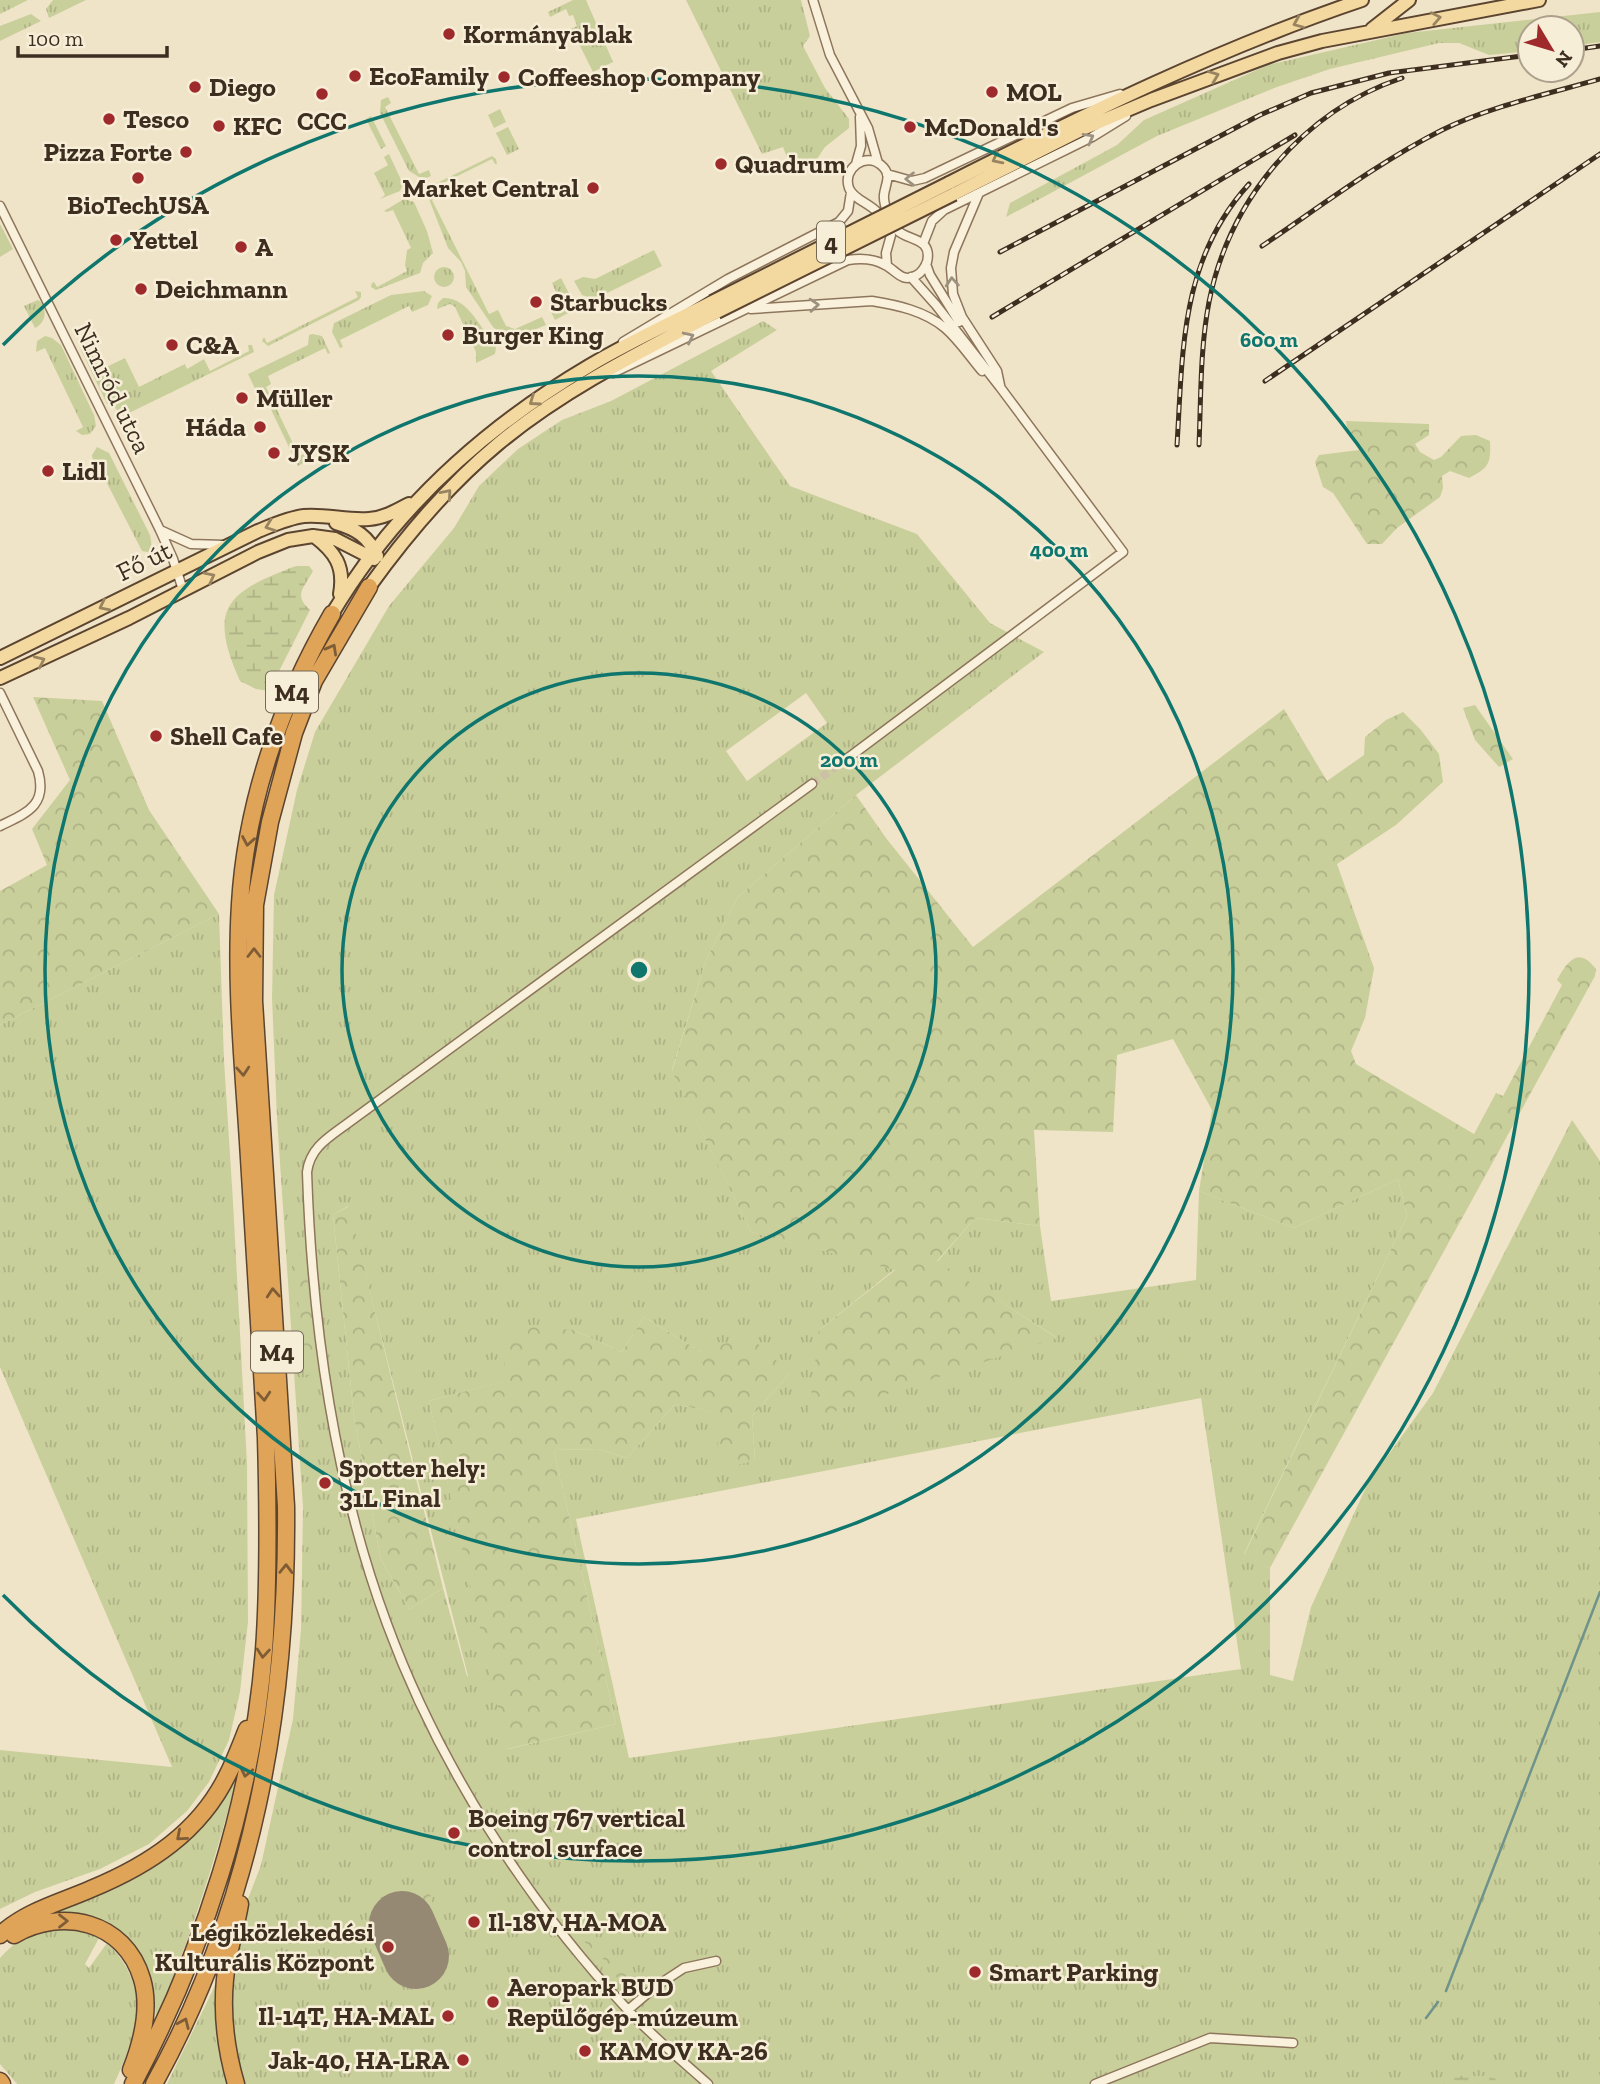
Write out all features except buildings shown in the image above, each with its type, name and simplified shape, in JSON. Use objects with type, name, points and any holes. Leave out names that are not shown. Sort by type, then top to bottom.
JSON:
[{"type":"highway","name":"M4","points":[[154,2084],[204,1979],[243,1865],[274,1723],[283,1648],[287,1564],[282,1424],[254,1001],[255,905],[270,822],[294,733],[314,681],[369,587]]},
{"type":"highway","name":"M4","points":[[133,2084],[176,1996],[218,1884],[247,1771],[258,1704],[267,1604],[268,1500],[239,1003],[240,901],[246,852],[262,774],[288,701],[332,614]]},
{"type":"highway","points":[[0,1935],[32,1912],[142,1865],[187,1832],[213,1801],[228,1774],[258,1704]]},
{"type":"highway","points":[[236,2084],[229,2059],[224,2002],[228,1960],[240,1906],[243,1865]]},
{"type":"highway","points":[[0,1944],[45,1921],[76,1921],[90,1924],[108,1934],[128,1953],[142,1980],[145,1999],[142,2036],[125,2084]]},
{"type":"main road","name":"4","points":[[312,516],[372,519],[388,515],[416,501],[486,435],[537,398],[591,365],[715,307],[1082,123],[1144,87],[1313,16],[1362,0]]},
{"type":"main road","points":[[1369,32],[1409,0]]},
{"type":"main road","name":"4","points":[[1082,123],[1278,52],[1539,0]]},
{"type":"main road","name":"4","points":[[374,556],[388,555],[401,544],[466,473],[499,443],[582,385],[715,307]]},
{"type":"main road","points":[[332,614],[416,501]]},
{"type":"main road","points":[[312,516],[357,530],[374,556],[369,587]]},
{"type":"main road","name":"Fő út","points":[[0,658],[230,544],[282,522],[312,516]]},
{"type":"main road","points":[[0,678],[273,546],[313,536],[335,539],[374,556]]},
{"type":"main road","points":[[313,536],[334,553],[340,564],[343,580],[332,614]]},
{"type":"main road","points":[[369,587],[401,544]]},
{"type":"main road","points":[[0,670],[17,649]]},
{"type":"street","points":[[813,0],[830,55],[867,128],[878,163],[887,174],[884,193],[890,217],[904,236],[918,239],[923,244],[930,275],[1000,387]]},
{"type":"street","points":[[887,174],[912,181],[925,178],[1072,108],[1144,87]]},
{"type":"street","points":[[923,244],[937,215],[1092,137],[1151,100]]},
{"type":"street","points":[[591,365],[635,333],[729,279],[839,222],[848,211],[851,192],[847,181],[856,164],[860,146],[860,114]]},
{"type":"street","points":[[856,164],[863,161],[878,163]]},
{"type":"street","points":[[851,192],[865,201],[883,220],[891,235],[887,266]]},
{"type":"street","points":[[865,201],[875,200],[884,193]]},
{"type":"street","points":[[979,193],[954,252],[951,268],[953,294],[962,317],[997,372],[1000,387]]},
{"type":"street","name":"Nimród utca","points":[[0,206],[160,530],[183,590]]},
{"type":"street","points":[[888,247],[892,241],[904,236]]},
{"type":"street","points":[[582,385],[629,367],[848,260],[868,258],[887,266],[897,275],[911,277],[917,275],[926,264]]},
{"type":"street","points":[[848,758],[1123,552],[1000,387],[911,277]]},
{"type":"street","points":[[746,310],[872,300],[914,311],[945,328],[987,377],[1000,387]]},
{"type":"street","points":[[160,530],[191,544],[230,544]]},
{"type":"street","points":[[0,692],[42,783],[41,794],[29,811],[0,826]]},
{"type":"street","points":[[708,2084],[628,2010],[540,1902],[483,1818],[439,1741],[387,1625],[360,1542],[331,1414],[318,1316],[308,1197],[308,1162],[314,1150],[344,1126],[813,784]]},
{"type":"street","points":[[628,2010],[655,1986],[684,1968],[716,1961]]},
{"type":"street","points":[[1095,2084],[1210,2038],[1293,2043]]},
{"type":"green space","points":[[0,0],[28,0],[0,14]]},
{"type":"green space","points":[[53,0],[86,0],[49,18],[46,9]]},
{"type":"green space","points":[[573,0],[586,0],[613,62],[593,72],[577,40],[570,43],[565,32],[577,26],[573,15],[569,16],[566,9],[550,17],[548,12]]},
{"type":"green space","points":[[686,0],[801,0],[810,36],[803,46],[825,88],[849,119],[849,128],[825,147],[817,159],[791,163],[779,173],[777,168],[788,160],[783,147],[762,154]]},
{"type":"green space","points":[[1600,12],[1600,42],[1586,44],[1586,14],[1582,14]]},
{"type":"green space","points":[[31,14],[41,21],[0,41],[0,26]]},
{"type":"green space","points":[[1516,21],[1516,52],[1489,55],[1459,43],[1439,43],[1330,69],[1277,87],[1157,136],[1006,217],[1010,203],[1117,145],[1144,120],[1268,65],[1407,33]]},
{"type":"green space","points":[[388,97],[391,103],[385,107],[419,174],[429,170],[431,176],[419,177],[409,171],[380,113],[381,100]]},
{"type":"green space","points":[[500,109],[506,122],[494,128],[488,115]]},
{"type":"green space","points":[[371,116],[386,146],[381,149],[366,119]]},
{"type":"green space","points":[[508,127],[519,149],[507,155],[496,133]]},
{"type":"green space","points":[[389,154],[403,184],[400,191],[380,199],[385,195],[374,173],[388,165],[384,157]]},
{"type":"green space","points":[[492,156],[497,164],[492,159],[435,187],[438,196],[432,200],[489,314],[498,310],[506,326],[515,329],[542,317],[546,325],[519,336],[503,335],[493,327],[466,287],[465,271],[461,262],[448,248],[427,194],[433,185]]},
{"type":"green space","points":[[404,199],[414,202],[433,253],[423,263],[420,273],[376,290],[371,287],[372,283],[377,287],[407,271],[407,250],[411,248],[393,210],[384,211]]},
{"type":"green space","points":[[0,224],[13,249],[0,257]]},
{"type":"green space","points":[[654,250],[662,266],[595,299],[582,295],[574,281],[583,277],[595,279]]},
{"type":"green space","points":[[444,267],[451,270],[454,277],[451,284],[444,287],[437,284],[434,277],[437,270]]},
{"type":"green space","points":[[561,278],[575,305],[572,311],[555,320],[551,312],[558,308],[560,301],[552,283]]},
{"type":"green space","points":[[355,291],[361,292],[359,300],[268,346],[262,341],[264,337],[267,343],[358,297]]},
{"type":"green space","points":[[424,291],[432,296],[428,305],[412,312],[409,306],[340,340],[343,347],[340,348],[332,332],[334,323],[391,295]]},
{"type":"green space","points":[[443,298],[452,299],[467,308],[496,347],[495,354],[476,363],[476,352],[455,307],[450,304],[437,309]]},
{"type":"green space","points":[[38,300],[44,307],[45,314],[43,321],[35,328],[24,306]]},
{"type":"green space","points":[[763,321],[777,330],[711,371],[790,486],[917,534],[990,623],[1044,652],[856,795],[738,897],[706,960],[672,1070],[751,1232],[895,1269],[819,1330],[1056,1337],[937,1262],[975,1218],[1040,1226],[1051,1301],[1196,1280],[1199,1191],[1294,1228],[1398,1179],[1407,1216],[1244,1554],[1270,1568],[1270,1675],[1293,1681],[1311,1607],[1368,1483],[1433,1393],[1572,1120],[1600,1161],[1600,2084],[167,2084],[212,1992],[261,1865],[293,1719],[301,1629],[303,1507],[277,1118],[272,998],[274,895],[297,790],[315,732],[389,606],[454,528],[479,486],[518,449],[562,420],[611,401]],"holes":[[[806,693],[827,723],[747,781],[726,751]],[[348,1206],[468,1676],[443,1588],[410,1609],[381,1560],[354,1417],[333,1215]],[[644,1317],[703,1353],[790,1373],[752,1416],[755,1461],[713,1412],[675,1404],[627,1458],[598,1449],[554,1450],[616,1724],[508,1749],[429,1401],[505,1381],[573,1330],[622,1352]],[[1201,1398],[1241,1669],[629,1758],[576,1519]]]},
{"type":"green space","points":[[309,335],[322,336],[330,353],[328,354],[325,348],[268,376],[271,384],[266,387],[299,456],[304,454],[307,461],[298,466],[265,397],[260,399],[248,374],[308,345]]},
{"type":"green space","points":[[45,336],[61,345],[94,415],[96,426],[90,434],[82,435],[76,431],[83,427],[45,348],[36,352],[37,341]]},
{"type":"green space","points":[[87,336],[91,339],[86,342],[100,370],[125,358],[139,387],[185,364],[187,369],[204,359],[210,371],[249,351],[248,345],[252,345],[254,352],[121,415],[112,404],[107,404],[81,350],[80,344]]},
{"type":"green space","points":[[1346,421],[1429,424],[1429,435],[1415,444],[1420,452],[1434,460],[1441,457],[1461,436],[1476,435],[1490,441],[1489,460],[1485,468],[1469,478],[1450,471],[1442,476],[1443,488],[1440,497],[1397,528],[1382,544],[1367,544],[1333,493],[1323,487],[1315,462],[1319,455],[1359,450],[1358,443],[1348,431]]},
{"type":"green space","points":[[97,447],[109,453],[150,535],[153,553],[142,551],[95,460],[93,461],[92,455]]},
{"type":"green space","points":[[296,566],[309,566],[313,571],[301,596],[310,610],[269,691],[256,689],[240,681],[230,656],[225,635],[225,619],[239,594],[272,575]]},
{"type":"green space","points":[[33,697],[102,701],[149,810],[219,914],[0,1025],[0,891],[47,865],[32,829],[70,780]]},
{"type":"green space","points":[[1475,705],[1513,759],[1499,767],[1475,740],[1463,708]]},
{"type":"green space","points":[[1284,709],[1327,781],[1364,755],[1365,737],[1386,720],[1403,712],[1439,754],[1443,782],[1396,825],[1337,864],[1374,968],[1365,1018],[1351,1051],[1356,1064],[1474,1134],[1496,1093],[1503,1096],[1562,985],[1557,980],[1565,967],[1578,957],[1590,962],[1596,969],[1595,976],[1270,1568],[1244,1555],[1407,1216],[1398,1179],[1294,1228],[1199,1191],[1212,1110],[1173,1039],[1117,1055],[1113,1132],[1034,1130],[1040,1226],[975,1218],[937,1261],[1057,1338],[808,1420],[819,1330],[895,1270],[751,1232],[672,1071],[706,960],[738,897],[856,795],[886,838],[973,947]]},
{"type":"green space","points":[[219,914],[224,1060],[247,1464],[248,1622],[240,1692],[229,1740],[209,1782],[187,1811],[149,1844],[100,1869],[35,1892],[0,1909],[0,1750],[172,1767],[0,1367],[0,1025]]},
{"type":"green space","points":[[349,1206],[443,1588],[410,1609],[381,1560],[354,1417],[333,1215]]},
{"type":"green space","points":[[300,1254],[308,1260],[318,1366],[311,1376],[304,1371],[299,1338],[301,1319],[292,1267],[292,1259]]},
{"type":"green space","points":[[644,1317],[703,1353],[747,1334],[790,1373],[752,1416],[755,1461],[722,1468],[712,1412],[675,1404],[627,1458],[598,1449],[554,1450],[616,1724],[507,1749],[429,1401],[504,1381],[505,1325],[573,1330],[622,1352]]},
{"type":"green space","points":[[237,1776],[201,1900],[156,2021],[154,1994],[146,1968],[92,1917],[72,1912],[48,1914],[117,1887],[160,1863],[198,1832]]},
{"type":"green space","points":[[428,1886],[433,1905],[392,1917],[389,1896]]},
{"type":"green space","points":[[576,1920],[588,1926],[599,1942],[593,1951],[571,1927]]},
{"type":"green space","points":[[69,1927],[99,1938],[85,1964],[89,1968],[107,1943],[131,1977],[136,2011],[129,2047],[114,2084],[17,2084],[0,2064],[0,1958],[16,1943],[31,1935]]},
{"type":"green space","points":[[606,1954],[630,1978],[648,1991],[635,1998],[602,1960]]},
{"type":"green space","points":[[1452,2076],[1491,2076],[1503,2084],[1440,2084]]},
{"type":"waterway","points":[[1446,1991],[1600,1592]]},
{"type":"waterway","points":[[1426,2018],[1438,2002]]},
{"type":"runway","points":[[402,1924],[416,1956]]},
{"type":"tunnel","points":[[812,784],[848,758]]},
{"type":"railway","points":[[1586,48],[1600,46]]},
{"type":"railway","points":[[1000,252],[1260,115],[1311,93],[1389,73],[1516,57]]},
{"type":"railway","points":[[1199,445],[1206,320],[1219,264],[1234,229],[1253,195],[1276,164],[1303,136],[1366,93],[1402,78]]},
{"type":"railway","points":[[1262,246],[1373,170],[1442,130],[1500,107],[1600,79]]},
{"type":"railway","points":[[992,317],[1295,135]]},
{"type":"railway","points":[[1265,381],[1600,154]]},
{"type":"railway","points":[[1177,445],[1184,341],[1197,275],[1209,243],[1226,213],[1249,184]]},
{"type":"place","name":"Kormányablak","points":[[449,34]]},
{"type":"place","name":"EcoFamily","points":[[355,76]]},
{"type":"place","name":"Coffeeshop Company","points":[[504,77]]},
{"type":"place","name":"Diego","points":[[195,87]]},
{"type":"place","name":"MOL","points":[[992,92]]},
{"type":"place","name":"CCC","points":[[322,94]]},
{"type":"place","name":"Tesco","points":[[109,119]]},
{"type":"place","name":"KFC","points":[[219,126]]},
{"type":"place","name":"McDonald's","points":[[910,127]]},
{"type":"place","name":"Pizza Forte","points":[[186,152]]},
{"type":"place","name":"Quadrum","points":[[721,164]]},
{"type":"place","name":"BioTechUSA","points":[[138,178]]},
{"type":"place","name":"Market Central","points":[[593,188]]},
{"type":"place","name":"Yettel","points":[[116,240]]},
{"type":"place","name":"A","points":[[241,247]]},
{"type":"place","name":"Deichmann","points":[[141,289]]},
{"type":"place","name":"Starbucks","points":[[536,302]]},
{"type":"place","name":"Burger King","points":[[448,335]]},
{"type":"place","name":"C&A","points":[[172,345]]},
{"type":"place","name":"Müller","points":[[242,398]]},
{"type":"place","name":"Háda","points":[[260,427]]},
{"type":"place","name":"JYSK","points":[[274,453]]},
{"type":"place","name":"Lidl","points":[[48,471]]},
{"type":"place","name":"Shell Cafe","points":[[156,736]]},
{"type":"place","name":"Spotter hely: 31L Final","points":[[325,1483]]},
{"type":"place","name":"Boeing 767 vertical control surface","points":[[454,1833]]},
{"type":"place","name":"Il-18V, HA-MOA","points":[[474,1922]]},
{"type":"place","name":"Légiközlekedési Kulturális Központ","points":[[388,1947]]},
{"type":"place","name":"Smart Parking","points":[[975,1972]]},
{"type":"place","name":"Aeropark BUD Repülőgép-múzeum","points":[[493,2002]]},
{"type":"place","name":"Il-14T, HA-MAL","points":[[448,2016]]},
{"type":"place","name":"KAMOV KA-26","points":[[585,2051]]},
{"type":"place","name":"Jak-40, HA-LRA","points":[[463,2060]]}]
